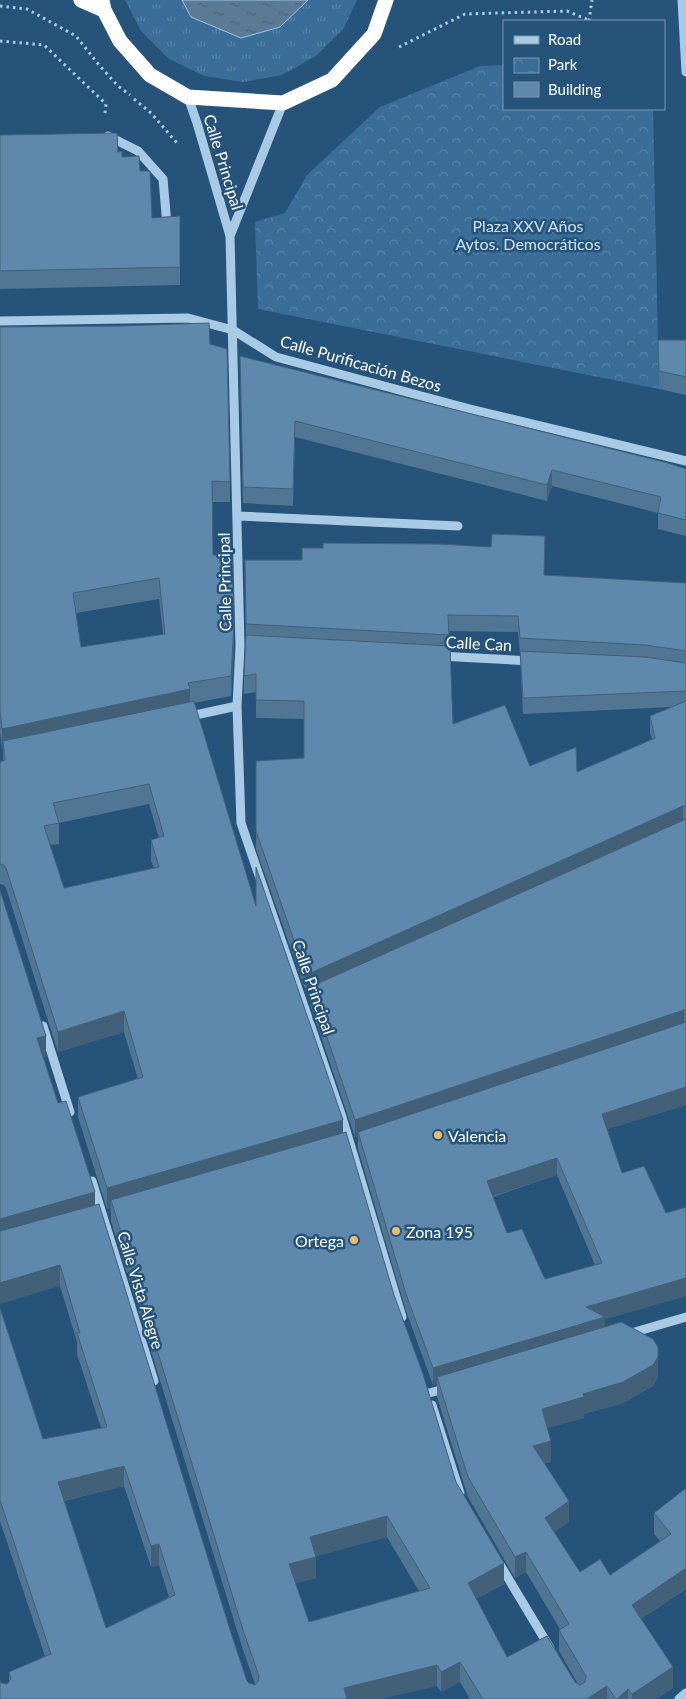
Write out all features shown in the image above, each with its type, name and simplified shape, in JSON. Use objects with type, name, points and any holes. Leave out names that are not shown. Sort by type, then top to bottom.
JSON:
[{"type":"highway","points":[[81,0],[103,5],[120,41],[150,75],[188,97],[283,103],[332,80],[374,34],[386,0]]},
{"type":"street","points":[[682,0],[686,72]]},
{"type":"street","name":"Calle Principal","points":[[188,97],[230,236],[238,516],[244,646],[237,706],[242,823],[351,1145],[406,1330]]},
{"type":"street","name":"Calle Principal","points":[[230,236],[283,103]]},
{"type":"street","points":[[100,134],[138,151],[163,179],[167,225]]},
{"type":"street","name":"Calle Purificación Bezos","points":[[0,321],[188,318],[233,330],[276,358],[470,409],[686,461]]},
{"type":"street","points":[[238,516],[458,526]]},
{"type":"street","name":"Calle Can","points":[[429,656],[537,662]]},
{"type":"street","points":[[180,718],[237,706]]},
{"type":"street","points":[[302,1000],[312,996]]},
{"type":"street","points":[[41,1021],[74,1123]]},
{"type":"street","points":[[341,1147],[360,1142]]},
{"type":"street","name":"Calle Vista Alegre","points":[[88,1170],[155,1387]]},
{"type":"street","points":[[94,1219],[112,1213]]},
{"type":"street","points":[[619,1337],[686,1317]]},
{"type":"street","points":[[426,1384],[462,1500]]},
{"type":"street","points":[[429,1393],[457,1385]]},
{"type":"street","points":[[496,1558],[555,1658]]},
{"type":"street","points":[[679,1699],[686,1692]]},
{"type":"path","points":[[590,20],[592,0]]},
{"type":"path","points":[[0,6],[27,9],[76,36],[98,65],[118,86],[151,113],[178,145]]},
{"type":"path","points":[[393,52],[400,45],[464,14],[567,12],[587,20]]},
{"type":"path","points":[[0,41],[44,45],[106,104],[100,134]]},
{"type":"green space","points":[[125,0],[357,0],[344,28],[316,56],[282,75],[243,82],[204,76],[169,59],[141,31]]},
{"type":"green space","name":"Plaza XXV Años Aytos. Democráticos","points":[[503,65],[503,110],[653,110],[659,389],[258,309],[255,222],[285,213],[307,175],[380,107],[480,66]]},
{"type":"water","points":[[182,0],[308,0],[280,27],[241,38],[191,17]]},
{"type":"building","points":[[117,133],[118,152],[122,151],[122,157],[139,156],[140,171],[150,171],[152,218],[180,216],[180,267],[0,271],[0,135]]},
{"type":"building","points":[[209,323],[210,344],[227,349],[230,482],[212,481],[213,555],[232,555],[234,625],[231,676],[188,683],[190,689],[2,729],[0,711],[0,327]],"holes":[[[159,578],[165,634],[81,647],[73,593]]]},
{"type":"building","points":[[658,340],[686,340],[686,377],[659,371]]},
{"type":"building","points":[[240,356],[686,469],[686,520],[658,513],[661,497],[552,470],[547,485],[295,421],[293,489],[243,487]]},
{"type":"building","points":[[492,534],[545,536],[544,575],[686,583],[686,651],[646,645],[520,638],[518,616],[448,615],[449,635],[246,624],[245,560],[302,560],[302,548],[323,548],[323,543],[439,544],[491,547]]},
{"type":"building","points":[[246,635],[450,646],[453,724],[505,705],[530,766],[576,747],[577,772],[655,738],[650,716],[686,701],[686,806],[306,975],[256,831],[256,761],[304,758],[304,701],[256,700],[256,674],[244,676]]},
{"type":"building","points":[[520,651],[645,657],[686,663],[686,691],[523,698]]},
{"type":"building","points":[[194,701],[256,906],[256,867],[343,1120],[107,1188],[78,1097],[143,1077],[124,1011],[58,1032],[6,868],[0,864],[0,762],[5,760],[3,741]],"holes":[[[149,784],[164,836],[151,840],[159,867],[64,888],[44,826],[59,823],[53,803]]]},
{"type":"building","points":[[686,819],[686,1010],[355,1120],[310,987]]},
{"type":"building","points":[[0,890],[46,1036],[37,1038],[58,1103],[66,1101],[95,1192],[0,1219]]},
{"type":"building","points":[[686,1022],[686,1087],[602,1114],[622,1173],[644,1166],[666,1213],[686,1207],[686,1278],[586,1307],[605,1317],[433,1368],[406,1294],[358,1132]],"holes":[[[557,1158],[602,1263],[545,1279],[522,1229],[507,1233],[487,1181]]]},
{"type":"building","points":[[346,1132],[394,1295],[423,1374],[456,1482],[504,1563],[468,1583],[507,1657],[547,1636],[575,1682],[580,1685],[585,1682],[586,1676],[559,1630],[569,1624],[526,1552],[515,1557],[468,1477],[437,1377],[621,1322],[653,1339],[658,1347],[658,1357],[653,1365],[623,1382],[583,1394],[584,1397],[542,1409],[551,1441],[533,1446],[569,1501],[545,1518],[580,1572],[600,1559],[610,1575],[671,1534],[654,1513],[686,1488],[686,1568],[632,1605],[673,1667],[632,1694],[628,1689],[617,1699],[607,1686],[587,1699],[483,1699],[460,1662],[441,1672],[437,1665],[344,1688],[347,1699],[0,1699],[0,1681],[7,1684],[11,1679],[9,1672],[51,1654],[0,1500],[0,1308],[43,1439],[107,1427],[77,1333],[80,1333],[60,1265],[0,1283],[0,1231],[99,1204],[231,1633],[247,1681],[255,1685],[258,1682],[259,1676],[243,1630],[111,1200]],"holes":[[[124,1466],[151,1546],[159,1544],[175,1595],[106,1628],[58,1482]],[[387,1516],[430,1588],[309,1622],[289,1564],[316,1557],[310,1537]]]},
{"type":"place","name":"Valencia","points":[[438,1135]]},
{"type":"place","name":"Zona 195","points":[[396,1231]]},
{"type":"place","name":"Ortega","points":[[354,1240]]}]
